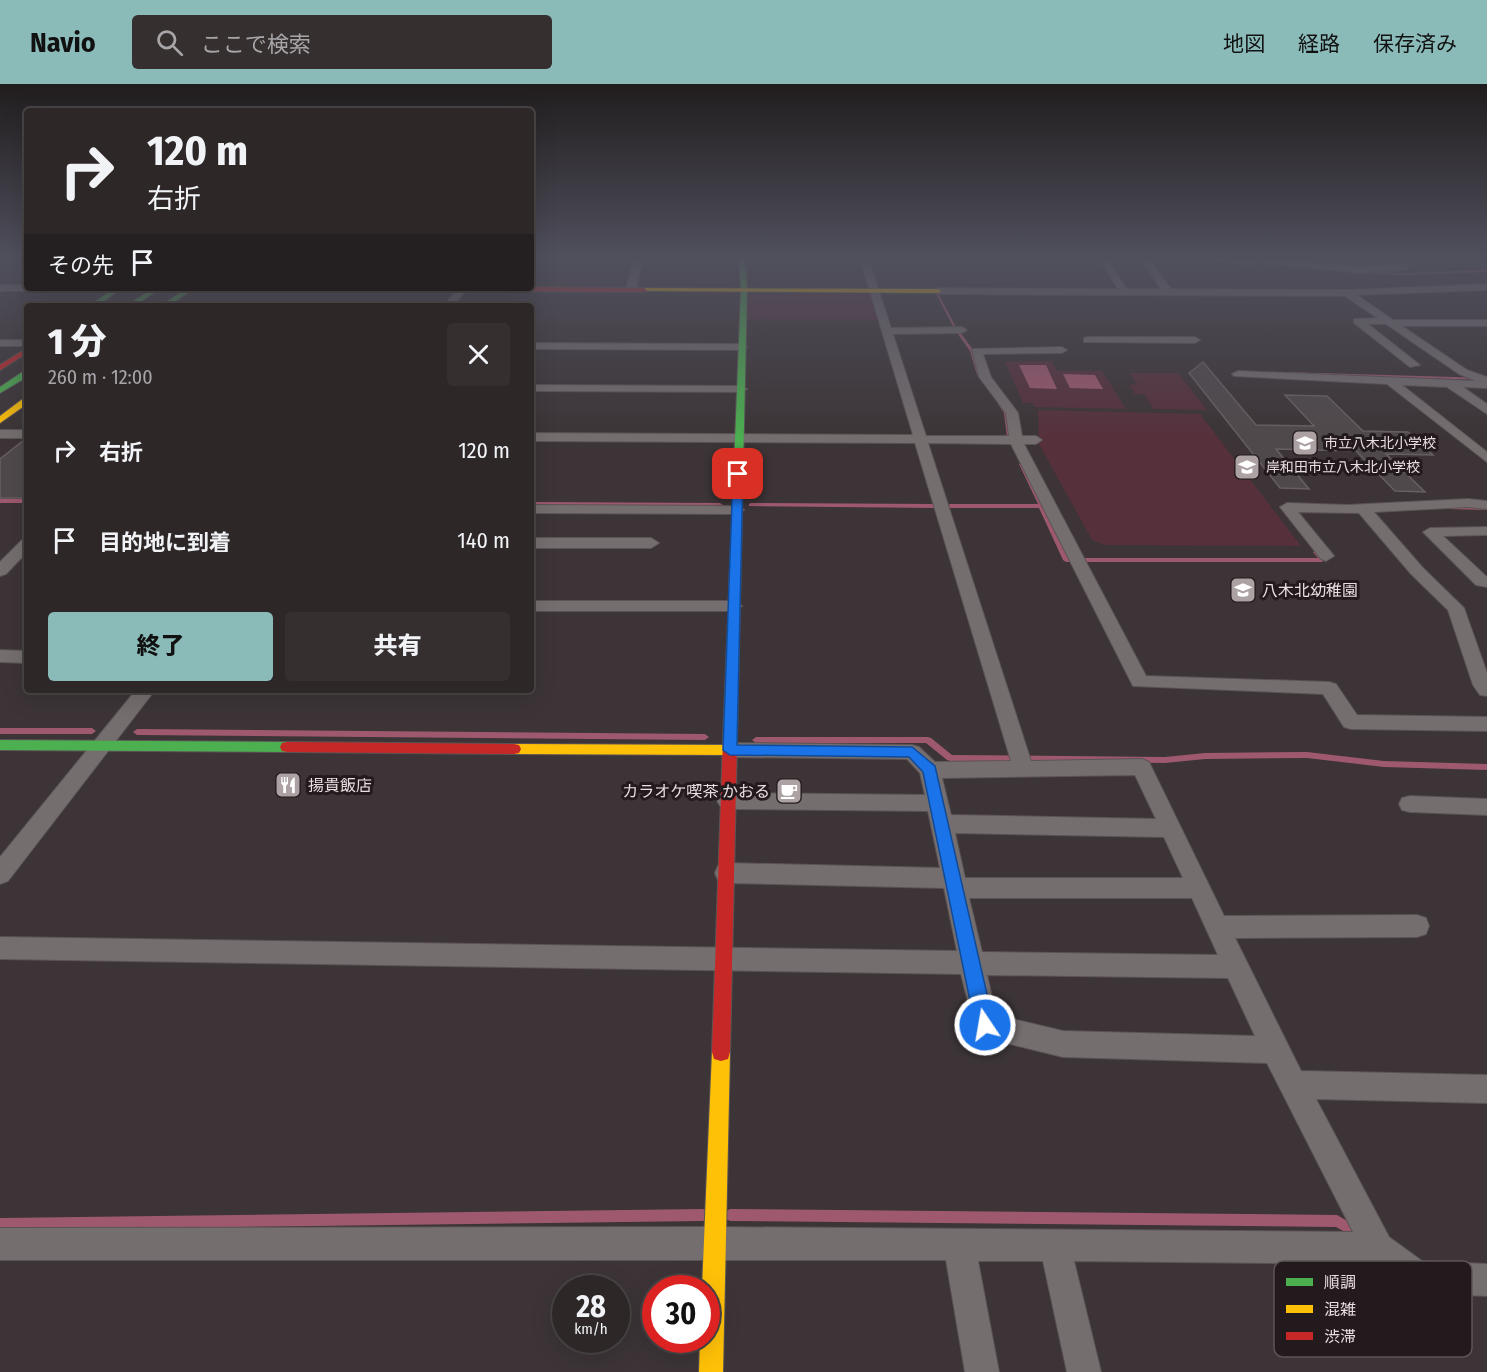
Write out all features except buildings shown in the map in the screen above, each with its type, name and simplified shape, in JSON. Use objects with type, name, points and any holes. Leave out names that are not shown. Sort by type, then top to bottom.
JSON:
[{"type":"main road","points":[[711,1372],[743,318]]},
{"type":"main road","points":[[0,368],[24,352]]},
{"type":"main road","points":[[4,398],[24,376]]},
{"type":"main road","points":[[4,398],[24,388]]},
{"type":"main road","points":[[0,420],[24,402]]},
{"type":"main road","points":[[0,434],[24,417]]},
{"type":"main road","points":[[0,745],[730,750]]},
{"type":"street","points":[[882,318],[1023,768]]},
{"type":"street","points":[[1385,318],[1463,372],[1487,383]]},
{"type":"street","points":[[1414,365],[1358,321],[1487,323]]},
{"type":"street","points":[[886,331],[962,330]]},
{"type":"street","points":[[1088,340],[1195,340]]},
{"type":"street","points":[[0,343],[24,343]]},
{"type":"street","points":[[534,346],[742,347]]},
{"type":"street","points":[[1062,350],[1035,346],[976,351],[985,377],[1012,413],[1016,440],[1140,682],[1329,688],[1351,722],[1487,724]]},
{"type":"street","points":[[1238,374],[1391,382],[1487,383]]},
{"type":"street","points":[[1391,382],[1487,458]]},
{"type":"street","points":[[1451,384],[1487,410]]},
{"type":"street","points":[[534,388],[741,389]]},
{"type":"street","points":[[0,434],[24,434]]},
{"type":"street","points":[[534,437],[1036,440]]},
{"type":"street","points":[[1326,556],[1287,507],[1363,508],[1468,503],[1487,505]]},
{"type":"street","points":[[1363,508],[1417,571],[1456,608],[1482,685],[1487,690]]},
{"type":"street","points":[[534,510],[618,526],[651,543]]},
{"type":"street","points":[[534,542],[618,526],[737,510]]},
{"type":"street","points":[[1487,531],[1430,532],[1482,582],[1487,582]]},
{"type":"street","points":[[0,571],[24,546]]},
{"type":"street","points":[[534,606],[734,606]]},
{"type":"street","points":[[0,656],[24,657]]},
{"type":"street","points":[[0,874],[144,693]]},
{"type":"street","points":[[730,750],[912,752],[930,770],[985,1025],[1063,1044],[1275,1050]]},
{"type":"street","points":[[930,770],[1142,767],[1275,1050],[1378,1248],[1395,1261]]},
{"type":"street","points":[[728,801],[1169,828]]},
{"type":"street","points":[[1410,804],[1487,807]]},
{"type":"street","points":[[726,873],[954,883],[1199,888]]},
{"type":"street","points":[[1217,927],[1417,926]]},
{"type":"street","points":[[0,948],[1236,967]]},
{"type":"street","points":[[1293,1085],[1487,1089]]},
{"type":"street","points":[[0,1244],[715,1243],[1378,1248]]},
{"type":"street","points":[[959,1244],[982,1372]]},
{"type":"street","points":[[1055,1246],[1084,1372]]},
{"type":"street","points":[[1472,1279],[1487,1280]]},
{"type":"shaded area","points":[[879,318],[880,320],[747,319]]},
{"type":"shaded area","points":[[1052,361],[1057,371],[1102,371],[1126,409],[1035,407],[1033,403],[1023,403],[1005,362]]},
{"type":"shaded area","points":[[1019,365],[1046,365],[1057,389],[1030,388]]},
{"type":"shaded area","points":[[1129,373],[1178,373],[1207,410],[1154,409],[1144,394],[1135,394],[1129,385],[1137,384]]},
{"type":"shaded area","points":[[1063,374],[1095,375],[1103,389],[1070,388]]},
{"type":"shaded area","points":[[1038,410],[1200,414],[1301,546],[1105,545],[1092,540],[1039,444]]},
{"type":"waterway","points":[[950,318],[956,328]]},
{"type":"waterway","points":[[959,333],[972,351],[979,375]]},
{"type":"waterway","points":[[1285,373],[1487,379]]},
{"type":"waterway","points":[[1000,404],[1006,413],[1009,437]]},
{"type":"waterway","points":[[1022,464],[1066,560],[1322,560],[1316,552]]},
{"type":"waterway","points":[[0,501],[24,501]]},
{"type":"waterway","points":[[534,504],[720,505]]},
{"type":"waterway","points":[[751,505],[935,506]]},
{"type":"waterway","points":[[950,506],[1041,506]]},
{"type":"waterway","points":[[1450,508],[1487,508]]},
{"type":"waterway","points":[[0,731],[92,731]]},
{"type":"waterway","points":[[137,732],[705,737]]},
{"type":"waterway","points":[[756,740],[928,740],[950,758],[1165,760],[1205,756],[1307,755],[1384,764],[1487,767]]},
{"type":"waterway","points":[[0,1224],[703,1215]]},
{"type":"waterway","points":[[730,1215],[1337,1221],[1359,1234]]},
{"type":"traffic: fast","points":[[730,741],[743,318]]},
{"type":"traffic: fast","points":[[0,391],[24,375]]},
{"type":"traffic: fast","points":[[0,745],[287,747]]},
{"type":"traffic: slow","points":[[0,420],[24,402]]},
{"type":"traffic: slow","points":[[514,749],[730,750]]},
{"type":"traffic: slow","points":[[711,1372],[721,1052]]},
{"type":"traffic: jam","points":[[0,368],[24,352]]},
{"type":"traffic: jam","points":[[721,1052],[730,741]]},
{"type":"traffic: jam","points":[[287,747],[514,749]]},
{"type":"place","name":"市立八木北小学校","points":[[1305,443]]},
{"type":"place","name":"岸和田市立八木北小学校","points":[[1247,467]]},
{"type":"place","name":"八木北幼稚園","points":[[1243,590]]},
{"type":"place","name":"揚貴飯店","points":[[288,785]]},
{"type":"place","name":"カラオケ喫茶 かおる","points":[[789,791]]},
{"type":"route","points":[[738,474],[730,750],[912,752],[930,770],[985,1025]]}]
